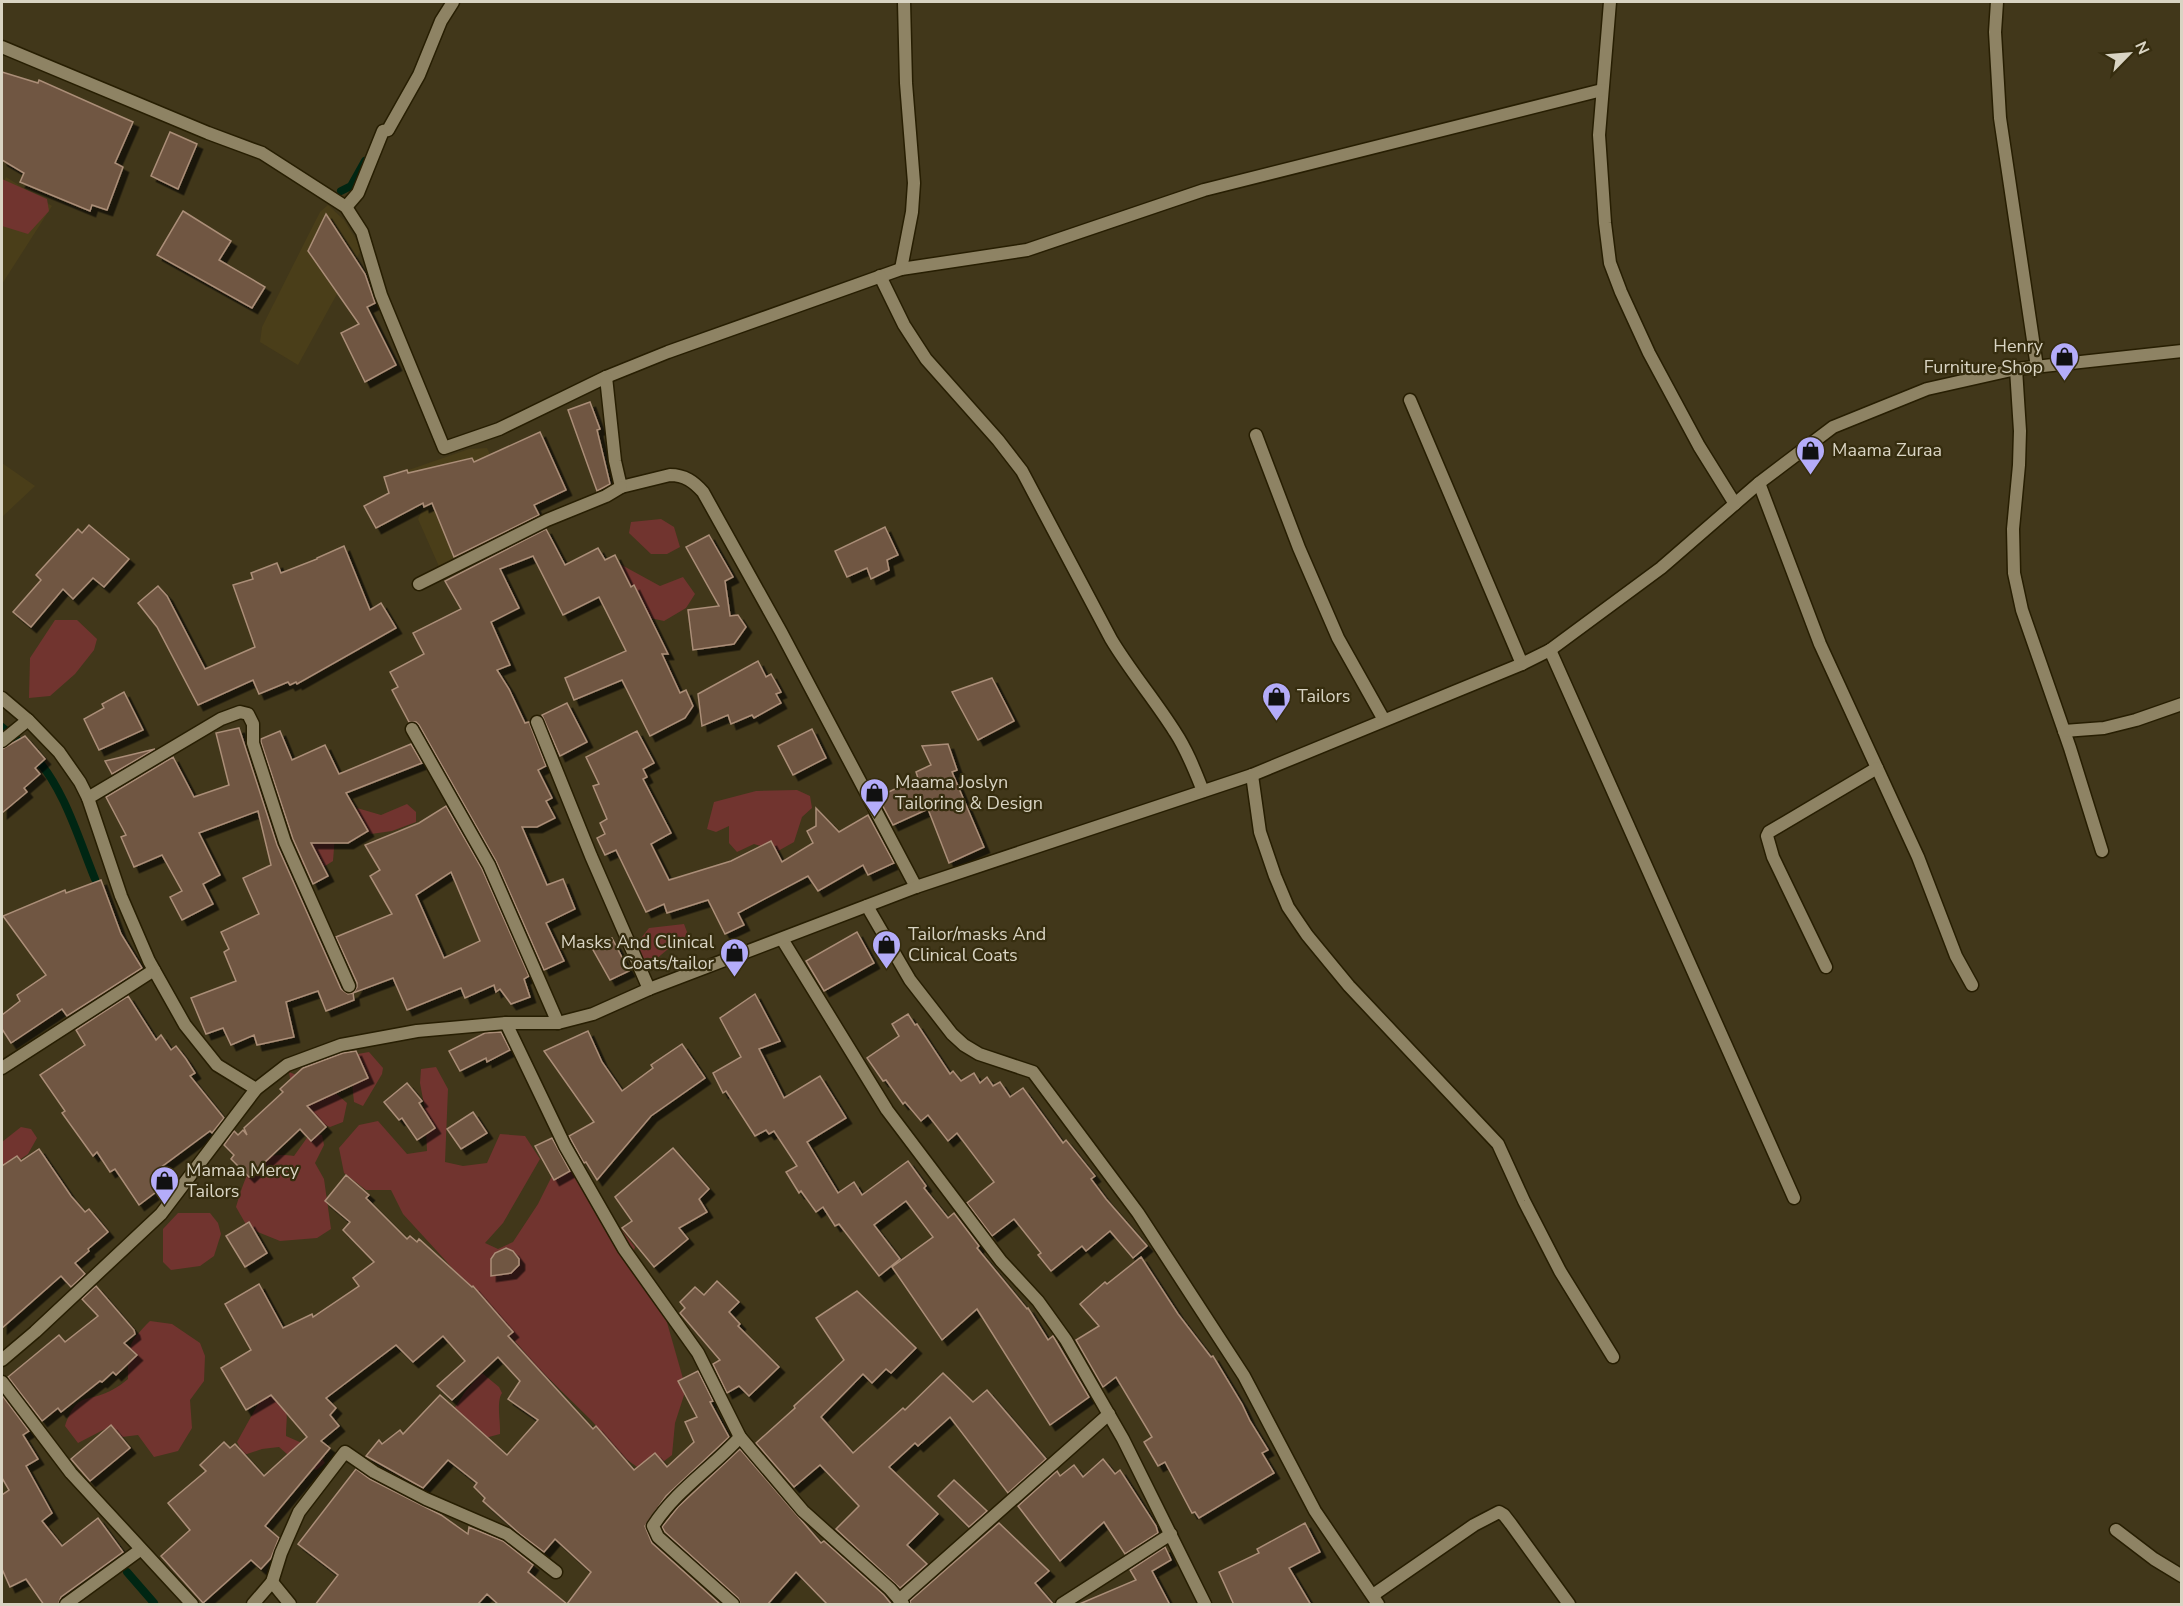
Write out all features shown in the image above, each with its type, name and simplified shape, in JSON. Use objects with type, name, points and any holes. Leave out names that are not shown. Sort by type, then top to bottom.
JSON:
[{"type":"street","points":[[346,207],[358,194],[383,131],[388,130],[419,75],[441,21],[453,2]]},
{"type":"street","points":[[901,269],[912,212],[914,183],[906,83],[904,2]]},
{"type":"street","points":[[1610,2],[1599,135],[1607,240],[1615,279],[1649,352],[1686,422],[1735,504]]},
{"type":"street","points":[[1997,2],[1995,32],[2000,118],[2037,367]]},
{"type":"street","points":[[2,47],[208,134],[262,153],[346,207],[362,232],[381,295],[444,447],[489,433],[527,417],[606,377],[668,351],[901,269],[1027,250],[1204,190],[1602,90]]},
{"type":"street","points":[[880,276],[904,325],[926,359],[1022,471],[1111,639],[1176,734],[1194,766],[1203,791]]},
{"type":"street","points":[[2,1360],[161,1214],[256,1089],[287,1065],[341,1045],[417,1031],[506,1023],[558,1023],[593,1014],[649,989],[916,887],[1252,775],[1551,650],[1661,568],[1759,483],[1833,428],[1927,388],[2016,369],[2181,351]]},
{"type":"street","points":[[2016,369],[2020,431],[2013,529],[2014,573],[2022,610],[2102,851]]},
{"type":"street","points":[[606,377],[615,461],[621,487]]},
{"type":"street","points":[[1410,400],[1522,664]]},
{"type":"street","points":[[1256,435],[1299,548],[1338,638],[1384,720]]},
{"type":"street","points":[[419,584],[547,520],[606,496],[621,487],[670,474],[678,475],[696,484],[703,492],[781,632],[916,887]]},
{"type":"street","points":[[1759,483],[1820,644],[1918,857],[1956,956],[1972,985]]},
{"type":"street","points":[[1551,650],[1794,1198]]},
{"type":"street","points":[[2,698],[28,720],[59,752],[80,782],[88,798],[121,896],[154,970],[180,1017],[217,1065],[256,1089]]},
{"type":"street","points":[[2064,731],[2104,728],[2136,720],[2181,704]]},
{"type":"street","points":[[88,798],[221,719],[240,712],[248,714],[253,724],[254,743],[285,842],[349,986]]},
{"type":"street","points":[[2,741],[28,720]]},
{"type":"street","points":[[537,722],[591,856],[649,989]]},
{"type":"street","points":[[412,729],[489,865],[558,1023]]},
{"type":"street","points":[[1826,967],[1773,857],[1767,836],[1769,832],[1877,768]]},
{"type":"street","points":[[1252,775],[1260,832],[1288,907],[1349,986],[1498,1144],[1560,1271],[1613,1357]]},
{"type":"street","points":[[867,906],[910,980],[952,1034],[979,1054],[1032,1072],[1133,1206],[1244,1376],[1315,1510],[1376,1600],[1474,1525],[1499,1512],[1511,1524],[1569,1605]]},
{"type":"street","points":[[782,939],[887,1110],[1001,1261],[1053,1320],[1138,1467],[1205,1605]]},
{"type":"street","points":[[2,1068],[154,970]]},
{"type":"street","points":[[506,1023],[565,1146],[624,1249],[698,1353],[740,1437],[803,1511],[844,1550],[877,1577],[901,1602],[1109,1414]]},
{"type":"street","points":[[2,1382],[71,1473],[192,1605]]},
{"type":"street","points":[[733,1605],[658,1537],[653,1526],[676,1496],[740,1437]]},
{"type":"street","points":[[254,1605],[272,1582],[281,1553],[299,1512],[345,1452],[374,1472],[426,1499],[507,1533],[556,1572]]},
{"type":"street","points":[[2116,1530],[2181,1576]]},
{"type":"street","points":[[1062,1605],[1171,1534]]},
{"type":"street","points":[[66,1605],[140,1550]]},
{"type":"street","points":[[272,1582],[290,1605]]},
{"type":"shaded area","points":[[6,177],[52,206],[2,284],[2,185]]},
{"type":"shaded area","points":[[2,179],[47,199],[49,211],[28,234],[2,226]]},
{"type":"shaded area","points":[[328,205],[344,220],[357,241],[360,252],[298,365],[260,342],[262,327],[320,212]]},
{"type":"shaded area","points":[[487,448],[523,523],[441,571],[418,519],[424,506],[411,473],[400,473],[469,449]]},
{"type":"shaded area","points":[[2,463],[35,486],[2,517]]},
{"type":"shaded area","points":[[661,519],[674,527],[680,547],[667,554],[651,554],[629,533],[631,522]]},
{"type":"shaded area","points":[[618,563],[660,586],[683,577],[695,594],[686,608],[664,621],[650,618],[622,585]]},
{"type":"shaded area","points":[[55,620],[77,620],[97,639],[94,650],[75,674],[50,696],[29,698],[30,658]]},
{"type":"shaded area","points":[[797,790],[810,796],[812,808],[802,817],[794,842],[778,851],[754,844],[737,852],[729,843],[729,826],[716,832],[707,829],[714,802],[756,791]]},
{"type":"shaded area","points":[[407,804],[416,812],[416,822],[392,831],[371,834],[359,823],[357,808],[381,815]]},
{"type":"shaded area","points":[[311,805],[335,835],[333,861],[325,866],[302,865],[301,855]]},
{"type":"shaded area","points":[[684,924],[687,932],[682,944],[674,944],[655,960],[641,959],[638,942],[649,928]]},
{"type":"shaded area","points":[[369,1052],[383,1068],[382,1074],[363,1106],[354,1102],[352,1055]]},
{"type":"shaded area","points":[[436,1067],[448,1089],[445,1162],[463,1166],[487,1163],[500,1134],[525,1136],[540,1159],[503,1223],[485,1243],[498,1249],[513,1242],[538,1204],[552,1176],[577,1169],[589,1196],[614,1220],[635,1247],[630,1265],[658,1291],[686,1389],[675,1423],[672,1455],[647,1474],[626,1459],[591,1420],[537,1367],[403,1214],[391,1190],[366,1190],[344,1173],[339,1148],[359,1125],[378,1121],[407,1154],[427,1151],[425,1110],[420,1083],[421,1069]]},
{"type":"shaded area","points":[[289,1072],[331,1089],[347,1103],[343,1122],[330,1127],[315,1121],[292,1090]]},
{"type":"shaded area","points":[[21,1127],[31,1129],[37,1138],[28,1154],[6,1169],[2,1166],[2,1142]]},
{"type":"shaded area","points":[[309,1135],[322,1135],[324,1145],[315,1163],[324,1179],[331,1229],[317,1238],[280,1241],[248,1228],[236,1207],[244,1183],[253,1166],[268,1157],[294,1156]]},
{"type":"shaded area","points":[[178,1213],[210,1213],[218,1223],[221,1234],[214,1256],[200,1266],[171,1270],[163,1262],[163,1229]]},
{"type":"shaded area","points":[[150,1321],[172,1324],[200,1343],[205,1356],[204,1381],[190,1400],[192,1428],[178,1451],[154,1457],[138,1435],[122,1437],[107,1428],[78,1443],[65,1426],[74,1407],[79,1402],[112,1390],[128,1379],[130,1347]]},
{"type":"shaded area","points":[[482,1373],[499,1387],[502,1393],[499,1407],[500,1434],[485,1438],[454,1409]]},
{"type":"shaded area","points":[[270,1396],[285,1408],[286,1436],[313,1450],[322,1458],[325,1463],[316,1470],[296,1462],[279,1447],[262,1449],[244,1455],[237,1442],[262,1397]]},
{"type":"building","points":[[2,72],[38,83],[39,80],[133,122],[115,163],[123,167],[107,210],[92,205],[90,211],[20,182],[24,173],[2,160]]},
{"type":"building","points":[[170,132],[197,144],[178,189],[151,176]]},
{"type":"building","points":[[183,211],[231,241],[219,260],[265,287],[252,308],[157,255]]},
{"type":"building","points":[[326,214],[365,274],[375,303],[367,307],[396,365],[365,382],[341,333],[359,324],[308,251]]},
{"type":"building","points":[[590,402],[600,429],[597,430],[610,484],[597,491],[568,410]]},
{"type":"building","points":[[540,432],[566,490],[534,505],[539,515],[454,557],[432,503],[424,507],[423,503],[376,528],[364,506],[389,493],[384,477],[407,470],[408,473],[472,458],[474,462]]},
{"type":"building","points":[[89,525],[129,559],[104,587],[93,578],[73,599],[63,589],[31,627],[13,612],[41,580],[36,575],[78,529],[82,533]]},
{"type":"building","points":[[885,527],[898,555],[887,560],[889,570],[871,579],[867,568],[847,577],[835,551]]},
{"type":"building","points":[[546,529],[565,565],[598,548],[605,560],[615,555],[631,587],[634,585],[668,654],[662,654],[680,693],[686,690],[693,706],[685,718],[650,736],[622,680],[574,700],[565,678],[626,651],[599,597],[563,615],[533,556],[500,569],[519,608],[491,622],[510,665],[497,670],[525,723],[529,722],[546,766],[538,770],[552,798],[546,801],[555,818],[537,827],[522,827],[547,885],[563,879],[575,909],[546,923],[564,961],[544,970],[496,861],[419,725],[416,722],[409,722],[392,690],[398,687],[390,672],[424,654],[413,633],[461,609],[445,581]]},
{"type":"building","points":[[709,535],[733,577],[725,581],[730,616],[738,615],[746,627],[734,644],[693,650],[688,610],[719,606],[686,547]]},
{"type":"building","points":[[344,546],[370,610],[381,603],[396,628],[297,684],[296,682],[290,685],[288,682],[259,694],[253,680],[198,705],[157,627],[138,603],[158,586],[167,596],[205,669],[255,647],[233,585],[253,579],[251,573],[277,563],[281,573]]},
{"type":"building","points":[[758,661],[766,677],[771,674],[781,692],[776,694],[781,703],[754,718],[752,715],[731,724],[728,715],[702,726],[698,694]]},
{"type":"building","points":[[992,678],[1014,721],[978,740],[952,692]]},
{"type":"building","points":[[124,692],[143,730],[99,750],[84,719],[104,708],[102,704]]},
{"type":"building","points":[[567,703],[587,742],[560,756],[542,715]]},
{"type":"building","points":[[239,728],[277,845],[341,989],[348,994],[353,993],[354,1000],[326,1011],[318,991],[286,1002],[294,1037],[257,1045],[254,1035],[231,1045],[223,1028],[206,1034],[191,998],[236,981],[224,952],[229,949],[221,932],[259,914],[243,878],[271,865],[258,811],[199,833],[220,875],[203,884],[213,904],[182,920],[170,897],[182,891],[162,855],[134,867],[121,837],[126,835],[106,797],[173,757],[194,797],[229,785],[216,733]]},
{"type":"building","points":[[812,729],[826,758],[793,775],[778,746]]},
{"type":"building","points":[[280,731],[292,760],[325,745],[339,774],[411,744],[422,763],[346,793],[368,831],[348,843],[311,843],[328,876],[313,884],[293,839],[261,742],[261,739]]},
{"type":"building","points":[[637,731],[654,763],[643,769],[647,777],[643,779],[671,833],[651,844],[669,880],[731,861],[771,841],[782,862],[813,843],[807,831],[816,826],[816,808],[839,832],[868,815],[894,863],[868,875],[863,865],[818,891],[808,876],[738,913],[744,925],[725,934],[708,900],[667,913],[664,904],[646,912],[616,850],[605,855],[597,838],[605,834],[600,823],[607,819],[593,786],[599,784],[586,757]]},
{"type":"building","points":[[25,736],[45,759],[35,768],[40,774],[24,788],[27,792],[2,813],[2,749]]},
{"type":"building","points":[[948,744],[957,770],[952,772],[984,847],[949,863],[928,809],[893,825],[878,797],[918,778],[916,772],[931,765],[922,746]]},
{"type":"building","points":[[155,749],[112,774],[105,761]]},
{"type":"building","points":[[446,806],[482,869],[529,976],[524,979],[530,997],[511,1004],[500,989],[496,992],[494,985],[465,998],[461,988],[407,1010],[393,978],[353,993],[357,983],[336,937],[392,914],[370,876],[380,870],[365,845],[419,823]],"holes":[[[451,872],[480,941],[444,958],[416,895]]]},
{"type":"building","points":[[101,880],[121,934],[142,968],[67,1016],[62,1009],[11,1043],[2,1029],[2,1015],[20,1001],[17,995],[46,975],[3,916],[65,890],[66,893]]},
{"type":"building","points":[[857,932],[874,963],[824,991],[806,961]]},
{"type":"building","points":[[612,938],[629,971],[610,980],[592,948]]},
{"type":"building","points":[[755,994],[780,1041],[759,1049],[784,1098],[820,1076],[846,1118],[807,1142],[838,1193],[854,1182],[862,1195],[908,1161],[926,1186],[924,1188],[948,1218],[954,1213],[979,1246],[977,1248],[1028,1308],[1048,1340],[1053,1336],[1089,1397],[1050,1425],[977,1309],[942,1340],[892,1267],[933,1237],[906,1201],[874,1225],[900,1259],[879,1276],[839,1224],[835,1226],[823,1207],[816,1212],[801,1191],[799,1193],[786,1172],[797,1166],[774,1131],[769,1134],[766,1130],[755,1136],[726,1091],[723,1093],[713,1073],[741,1057],[720,1018]]},
{"type":"building","points":[[128,996],[156,1040],[161,1035],[171,1050],[176,1046],[195,1073],[190,1076],[224,1118],[212,1133],[210,1131],[152,1174],[157,1181],[152,1185],[156,1192],[139,1205],[115,1169],[110,1172],[97,1152],[93,1156],[62,1113],[65,1111],[40,1075],[85,1045],[76,1030]]},
{"type":"building","points":[[908,1014],[950,1074],[953,1071],[961,1081],[974,1073],[980,1083],[987,1077],[993,1086],[1000,1082],[1010,1097],[1023,1088],[1063,1143],[1066,1140],[1095,1176],[1091,1179],[1106,1199],[1147,1246],[1133,1258],[1110,1231],[1086,1251],[1082,1246],[1051,1271],[1038,1255],[1041,1253],[1014,1219],[992,1236],[967,1203],[994,1182],[957,1133],[948,1141],[928,1115],[921,1121],[905,1102],[903,1104],[886,1080],[883,1081],[867,1058],[899,1036],[892,1024]]},
{"type":"building","points":[[588,1031],[602,1062],[622,1091],[653,1068],[651,1065],[682,1044],[705,1078],[651,1116],[597,1180],[586,1162],[584,1163],[569,1136],[594,1122],[544,1051]]},
{"type":"building","points":[[501,1032],[510,1050],[487,1062],[486,1058],[460,1071],[449,1051],[485,1033]]},
{"type":"building","points":[[356,1051],[368,1078],[307,1106],[326,1127],[311,1141],[300,1129],[249,1177],[231,1159],[234,1155],[224,1145],[234,1131],[238,1135],[243,1130],[247,1135],[244,1128],[283,1092],[280,1089],[303,1068],[343,1053]]},
{"type":"building","points":[[407,1083],[422,1101],[419,1103],[435,1128],[417,1140],[402,1118],[399,1120],[384,1102]]},
{"type":"building","points":[[473,1112],[487,1133],[461,1149],[447,1129]]},
{"type":"building","points":[[552,1138],[570,1171],[554,1180],[535,1146]]},
{"type":"building","points":[[673,1148],[709,1189],[699,1199],[707,1212],[679,1228],[688,1239],[654,1267],[622,1228],[632,1221],[615,1197]]},
{"type":"building","points":[[39,1149],[71,1196],[85,1212],[89,1209],[108,1232],[75,1263],[85,1274],[71,1287],[61,1276],[2,1328],[2,1166],[17,1156],[21,1161]]},
{"type":"building","points":[[346,1175],[369,1195],[366,1198],[407,1239],[410,1236],[417,1242],[419,1239],[473,1286],[513,1332],[508,1336],[593,1429],[596,1426],[634,1470],[655,1453],[667,1467],[694,1442],[685,1422],[697,1417],[678,1381],[698,1371],[713,1401],[710,1402],[729,1437],[666,1496],[645,1526],[652,1543],[721,1605],[499,1605],[487,1594],[477,1605],[315,1605],[338,1575],[298,1544],[356,1469],[370,1479],[441,1515],[468,1534],[469,1527],[503,1541],[533,1565],[528,1572],[567,1604],[591,1572],[555,1539],[544,1552],[520,1534],[483,1501],[485,1498],[474,1487],[477,1483],[448,1460],[423,1488],[366,1456],[379,1440],[382,1444],[400,1430],[403,1434],[440,1395],[507,1455],[538,1420],[508,1399],[520,1381],[498,1357],[452,1400],[437,1386],[465,1361],[443,1336],[413,1362],[396,1345],[326,1398],[336,1408],[330,1415],[339,1426],[321,1441],[330,1448],[265,1526],[279,1538],[271,1558],[261,1569],[251,1560],[203,1603],[161,1556],[190,1530],[168,1503],[206,1471],[200,1465],[224,1442],[230,1448],[235,1444],[264,1476],[307,1437],[271,1395],[246,1410],[221,1368],[251,1350],[225,1304],[259,1284],[283,1328],[312,1314],[313,1317],[359,1286],[353,1278],[374,1262],[343,1230],[350,1222],[325,1201]]},
{"type":"building","points":[[249,1222],[267,1253],[245,1267],[226,1236]]},
{"type":"building","points":[[506,1248],[513,1251],[519,1259],[519,1265],[511,1273],[491,1276],[491,1259],[495,1253]]},
{"type":"building","points":[[1141,1257],[1178,1314],[1211,1357],[1213,1356],[1268,1450],[1262,1453],[1274,1473],[1199,1518],[1195,1512],[1192,1513],[1165,1462],[1158,1466],[1144,1442],[1152,1437],[1116,1377],[1103,1387],[1076,1340],[1099,1326],[1080,1304],[1105,1282],[1107,1284]]},
{"type":"building","points":[[717,1281],[739,1302],[729,1312],[740,1324],[738,1326],[779,1367],[749,1396],[739,1386],[727,1393],[713,1364],[720,1360],[680,1313],[685,1308],[680,1302],[695,1287],[704,1295]]},
{"type":"building","points":[[96,1286],[134,1330],[135,1334],[124,1343],[137,1355],[116,1375],[113,1372],[61,1412],[58,1408],[42,1421],[8,1377],[59,1335],[65,1342],[98,1316],[82,1299]]},
{"type":"building","points":[[857,1291],[916,1348],[891,1373],[886,1369],[872,1383],[863,1374],[821,1417],[853,1453],[903,1408],[905,1410],[943,1373],[973,1402],[987,1390],[1046,1459],[1008,1493],[950,1417],[918,1446],[915,1443],[889,1467],[938,1514],[907,1545],[927,1564],[900,1588],[836,1529],[859,1506],[820,1465],[794,1487],[756,1443],[844,1360],[816,1318]]},
{"type":"building","points":[[2,1395],[29,1431],[23,1435],[38,1459],[26,1466],[52,1513],[42,1521],[62,1546],[98,1518],[123,1552],[61,1597],[58,1605],[44,1605],[26,1579],[10,1587],[2,1569],[2,1495],[9,1490],[2,1478]]},
{"type":"building","points":[[111,1425],[130,1448],[90,1481],[71,1459]]},
{"type":"building","points":[[740,1449],[821,1543],[824,1541],[892,1605],[828,1605],[796,1572],[767,1605],[741,1605],[738,1598],[665,1532],[662,1527],[678,1507]]},
{"type":"building","points":[[1103,1459],[1115,1474],[1120,1470],[1156,1526],[1158,1533],[1125,1554],[1104,1522],[1060,1561],[1018,1506],[1057,1471],[1060,1476],[1074,1465],[1083,1477]]},
{"type":"building","points":[[954,1480],[987,1511],[969,1527],[938,1496]]},
{"type":"building","points":[[999,1523],[1049,1571],[1035,1583],[1054,1605],[911,1605],[910,1601]]},
{"type":"building","points":[[1305,1523],[1320,1552],[1289,1568],[1311,1605],[1234,1605],[1219,1572],[1259,1553],[1257,1549]]},
{"type":"building","points":[[1165,1547],[1171,1560],[1152,1571],[1170,1605],[1077,1605],[1136,1580],[1130,1570]]},
{"type":"waterway","points":[[341,191],[351,186],[365,161]]},
{"type":"waterway","points":[[2,727],[25,746]]},
{"type":"waterway","points":[[35,757],[63,799],[95,879]]},
{"type":"waterway","points":[[127,1572],[154,1603]]},
{"type":"place","name":"Henry Furniture Shop","points":[[2064,382]]},
{"type":"place","name":"Maama Zuraa","points":[[1811,476]]},
{"type":"place","name":"Tailors","points":[[1276,722]]},
{"type":"place","name":"Maama Joslyn Tailoring & Design","points":[[874,818]]},
{"type":"place","name":"Tailor/masks And Clinical Coats","points":[[887,970]]},
{"type":"place","name":"Masks And Clinical Coats/tailor","points":[[735,978]]},
{"type":"place","name":"Mamaa Mercy Tailors","points":[[165,1206]]}]
